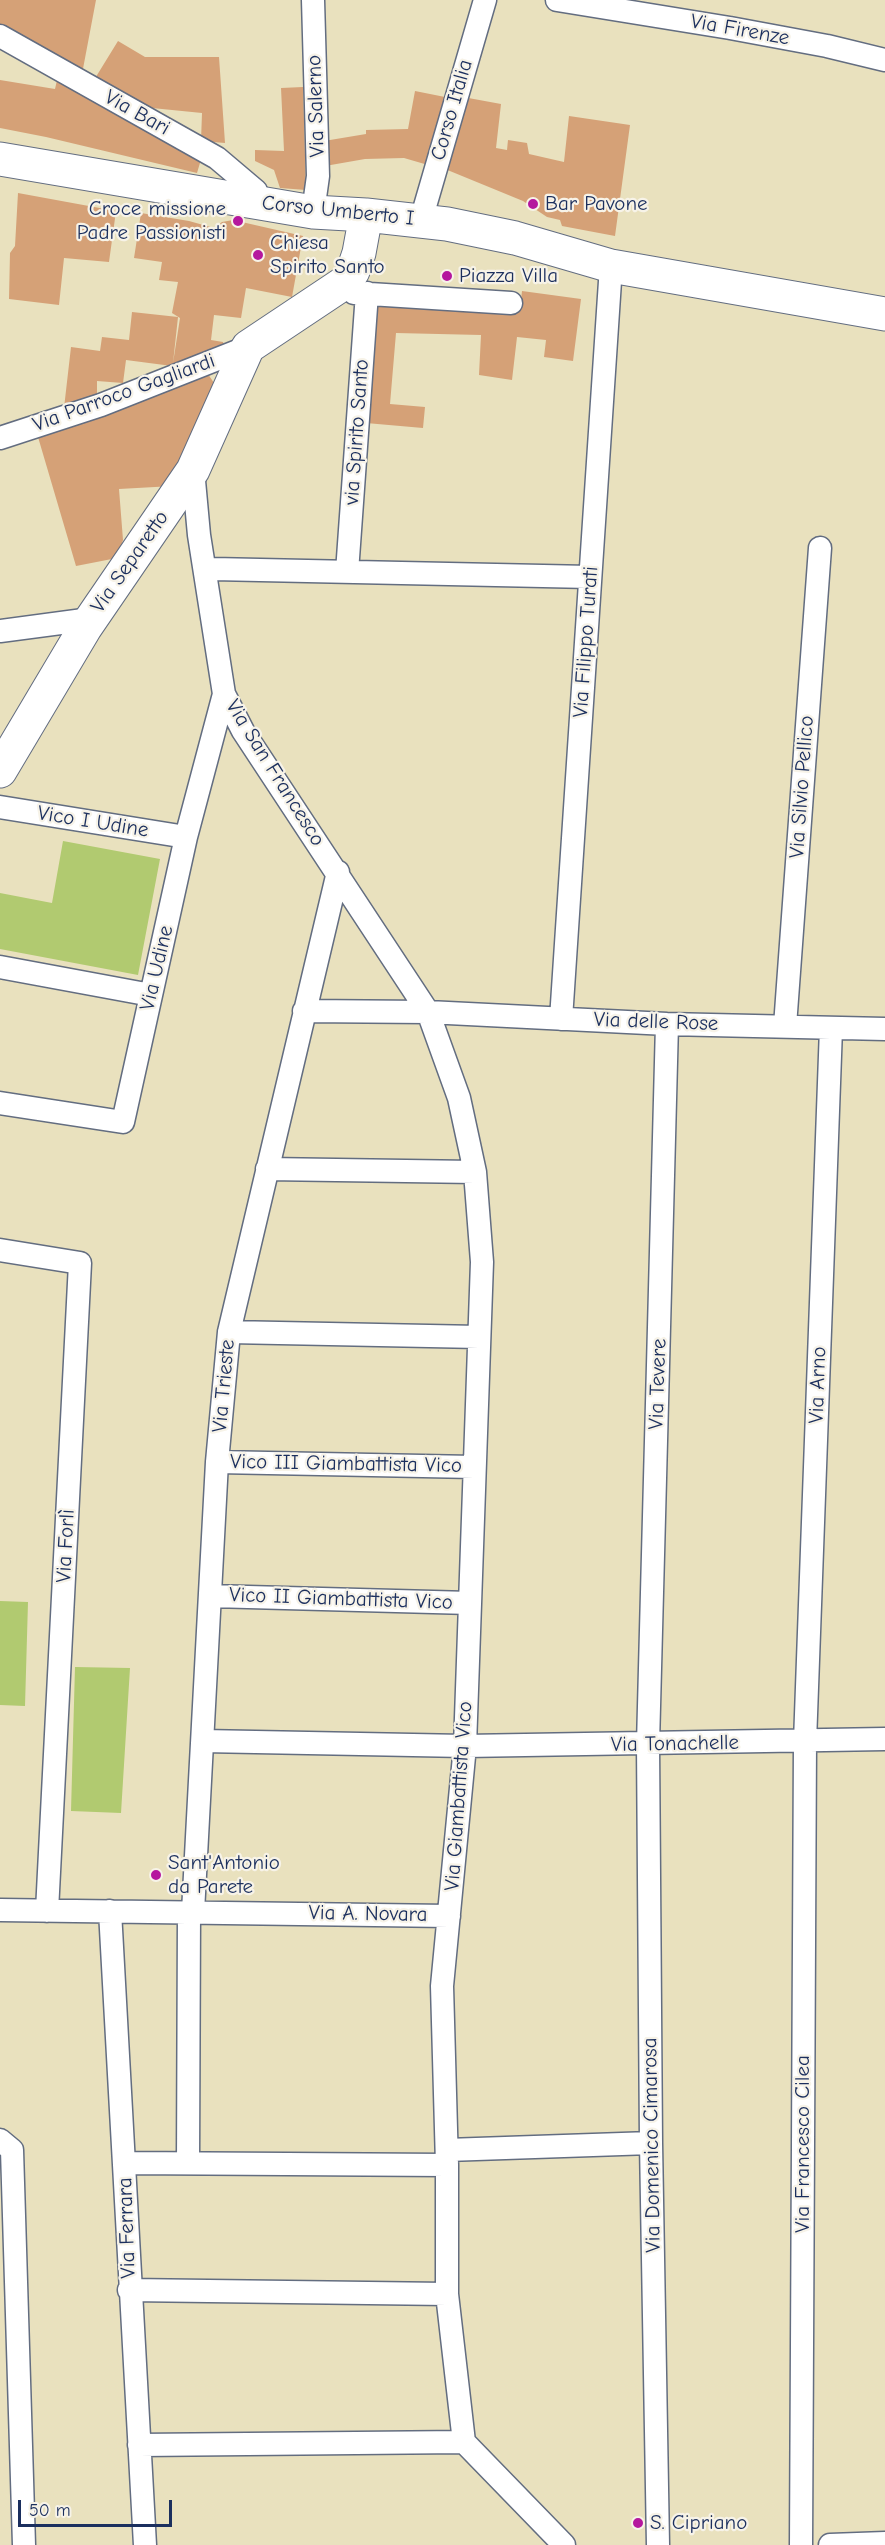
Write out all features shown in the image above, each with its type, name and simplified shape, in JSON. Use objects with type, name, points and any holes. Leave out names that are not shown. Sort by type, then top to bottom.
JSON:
[{"type":"street","name":"Via Salerno","points":[[313,0],[318,176],[313,212]]},
{"type":"street","name":"Corso Italia","points":[[421,220],[485,0]]},
{"type":"street","name":"Via Firenze","points":[[557,0],[741,30],[885,60]]},
{"type":"street","name":"Via Bari","points":[[0,36],[217,158],[256,190],[260,204]]},
{"type":"street","name":"Corso Umberto I","points":[[0,159],[313,212],[421,220],[515,238],[611,266],[885,314]]},
{"type":"street","points":[[248,347],[346,281],[353,271],[359,253],[366,215]]},
{"type":"street","name":"Via Filippo Turati","points":[[561,1018],[611,266]]},
{"type":"street","points":[[332,292],[511,303]]},
{"type":"street","name":"via Spirito Santo","points":[[346,572],[367,293]]},
{"type":"street","name":"Via Parroco Gagliardi","points":[[0,438],[101,405],[248,347]]},
{"type":"street","name":"Via Separetto","points":[[0,771],[91,619],[193,470],[248,347]]},
{"type":"street","name":"Via San Francesco","points":[[193,470],[202,556],[224,694],[243,731],[338,872],[428,1012]]},
{"type":"street","name":"Via Silvio Pellico","points":[[784,1026],[820,548]]},
{"type":"street","points":[[213,569],[590,577]]},
{"type":"street","points":[[0,631],[91,619]]},
{"type":"street","name":"Via Udine","points":[[0,1103],[123,1122],[186,837],[224,694]]},
{"type":"street","name":"Vico I Udine","points":[[0,807],[186,837]]},
{"type":"street","name":"Via Trieste","points":[[188,2163],[191,1912],[203,1741],[217,1462],[229,1332],[338,872]]},
{"type":"street","points":[[0,967],[151,995]]},
{"type":"street","name":"Via delle Rose","points":[[304,1011],[428,1012],[667,1024],[885,1029]]},
{"type":"street","name":"Via Giambattista Vico","points":[[428,1012],[459,1098],[475,1172],[482,1262],[465,1746],[442,1986],[447,2158],[447,2294],[464,2442]]},
{"type":"street","name":"Via Tevere","points":[[648,1744],[667,1024]]},
{"type":"street","name":"Via Arno","points":[[805,1742],[831,1028]]},
{"type":"street","points":[[267,1169],[475,1172]]},
{"type":"street","name":"Via Forlì","points":[[0,1250],[80,1263],[47,1911]]},
{"type":"street","points":[[229,1332],[479,1337]]},
{"type":"street","name":"Vico III Giambattista Vico","points":[[217,1462],[474,1467]]},
{"type":"street","name":"Vico II Giambattista Vico","points":[[211,1596],[470,1603]]},
{"type":"street","name":"Via Tonachelle","points":[[203,1741],[465,1746],[885,1739]]},
{"type":"street","name":"Via Francesco Cilea","points":[[801,2545],[805,1742]]},
{"type":"street","name":"Via Domenico Cimarosa","points":[[648,1744],[651,2143],[658,2545]]},
{"type":"street","name":"Via A. Novara","points":[[0,1910],[449,1916]]},
{"type":"street","name":"Via Ferrara","points":[[110,1911],[125,2163],[129,2290],[145,2545]]},
{"type":"street","points":[[0,2140],[12,2150],[24,2545]]},
{"type":"street","points":[[125,2163],[447,2158],[651,2143]]},
{"type":"street","points":[[129,2290],[447,2294]]},
{"type":"street","points":[[139,2445],[464,2442],[564,2545]]},
{"type":"street","points":[[830,2545],[885,2543]]},
{"type":"green space","points":[[63,841],[160,859],[138,975],[0,949],[0,893],[52,903]]},
{"type":"green space","points":[[0,1601],[28,1602],[25,1706],[0,1705]]},
{"type":"green space","points":[[75,1667],[130,1668],[121,1813],[71,1811]]},
{"type":"building","points":[[0,0],[96,0],[82,74],[0,26]]},
{"type":"building","points":[[118,41],[145,57],[219,57],[225,143],[201,141],[202,113],[142,107],[94,80]]},
{"type":"building","points":[[58,76],[202,156],[197,173],[0,128],[0,80],[55,89]]},
{"type":"building","points":[[303,87],[306,190],[280,188],[274,170],[255,161],[255,150],[284,151],[281,88]]},
{"type":"building","points":[[415,91],[445,97],[428,165],[404,158],[365,159],[325,166],[324,141],[366,134],[366,130],[408,129]]},
{"type":"building","points":[[463,97],[501,104],[496,148],[507,150],[508,140],[527,143],[529,154],[564,162],[569,116],[630,125],[615,236],[562,226],[560,220],[547,217],[523,201],[445,169]]},
{"type":"building","points":[[18,193],[116,211],[109,262],[64,258],[59,305],[9,299],[10,253],[15,246]]},
{"type":"building","points":[[141,213],[189,221],[214,228],[222,222],[233,220],[303,236],[292,297],[246,288],[241,318],[214,315],[211,340],[223,342],[225,347],[172,366],[126,360],[123,383],[97,381],[97,395],[64,408],[71,347],[100,351],[102,337],[129,340],[132,312],[178,317],[173,363],[180,318],[172,313],[178,282],[159,280],[162,262],[134,258]]},
{"type":"building","points":[[522,291],[581,299],[573,361],[544,357],[546,340],[517,337],[512,380],[479,375],[481,335],[396,333],[390,404],[425,407],[423,428],[366,423],[377,300],[520,309]]},
{"type":"building","points":[[206,371],[218,389],[173,486],[119,489],[123,540],[117,558],[76,566],[38,437]]},
{"type":"place","name":"Bar Pavone","points":[[533,204]]},
{"type":"place","name":"Croce missione Padre Passionisti","points":[[238,221]]},
{"type":"place","name":"Chiesa Spirito Santo","points":[[258,255]]},
{"type":"place","name":"Piazza Villa","points":[[447,276]]},
{"type":"place","name":"Sant'Antonio da Parete","points":[[156,1875]]},
{"type":"place","name":"S. Cipriano","points":[[638,2523]]}]
